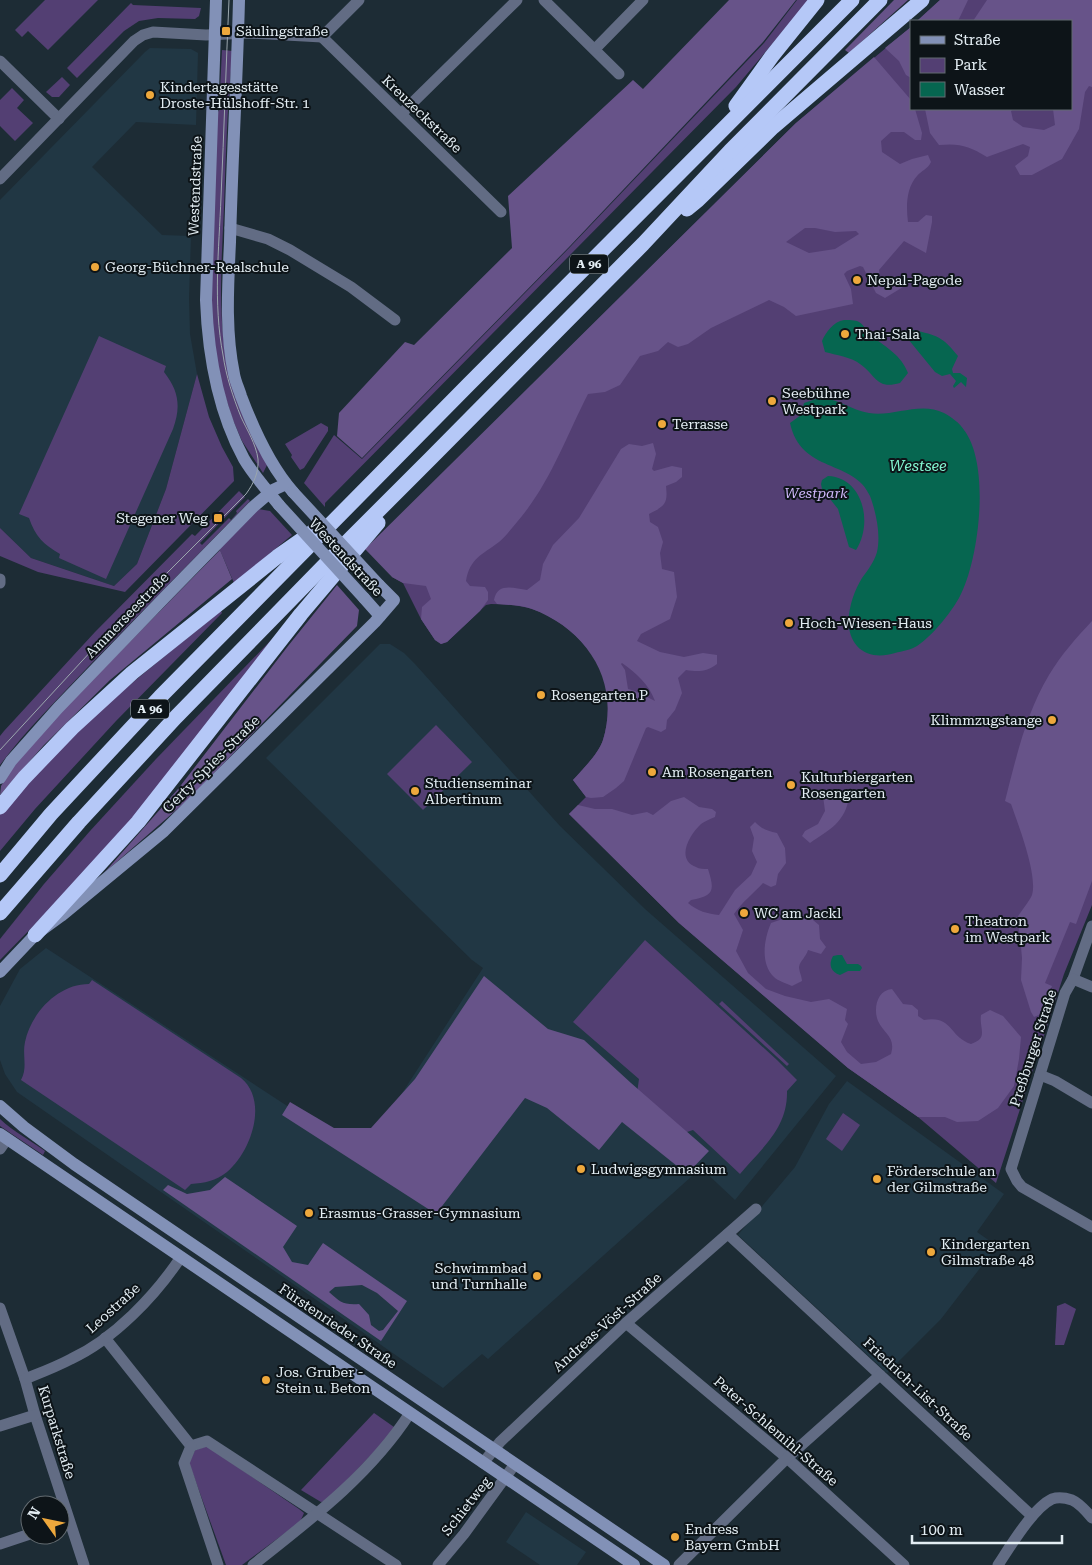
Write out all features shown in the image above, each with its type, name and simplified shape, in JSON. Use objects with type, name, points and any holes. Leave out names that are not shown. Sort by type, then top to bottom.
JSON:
[{"type":"highway","points":[[710,143],[772,56],[818,0]]},
{"type":"highway","name":"A 96","points":[[0,875],[51,814],[160,697],[852,0]]},
{"type":"highway","name":"A 96","points":[[0,913],[78,822],[176,717],[643,244],[730,151],[880,0]]},
{"type":"highway","points":[[643,244],[698,200],[774,126],[922,0]]},
{"type":"highway","points":[[35,935],[138,822],[301,614],[432,458]]},
{"type":"highway","points":[[0,807],[24,778],[72,728],[132,673],[277,557],[348,508]]},
{"type":"main road","name":"Westendstraße","points":[[216,0],[206,300],[208,334],[214,375],[231,432],[245,461],[279,505],[380,616]]},
{"type":"main road","name":"Westendstraße","points":[[239,0],[233,33],[228,328],[234,375],[248,415],[268,454],[289,488],[394,600]]},
{"type":"main road","name":"Ammerseestraße","points":[[0,778],[12,761],[58,708],[253,507],[269,493],[289,488]]},
{"type":"main road","name":"Gerty-Spies-Straße","points":[[35,935],[61,916],[164,831],[394,600]]},
{"type":"main road","points":[[0,972],[35,935]]},
{"type":"main road","name":"Fürstenrieder Straße","points":[[0,1106],[24,1127],[74,1164],[664,1565]]},
{"type":"main road","points":[[2,1141],[180,1257],[634,1565]]},
{"type":"street","points":[[0,179],[143,34],[153,32],[233,33],[322,37],[359,0]]},
{"type":"street","points":[[401,114],[517,0]]},
{"type":"street","points":[[544,0],[619,74]]},
{"type":"street","points":[[594,49],[643,0]]},
{"type":"street","name":"Kreuzeckstraße","points":[[322,37],[500,212]]},
{"type":"street","points":[[0,61],[59,119]]},
{"type":"street","points":[[230,228],[268,239],[290,250],[351,287],[395,320]]},
{"type":"street","name":"Preßburger Straße","points":[[1092,926],[1077,963],[1073,979],[1065,993],[1011,1168],[1016,1181],[1022,1187],[1092,1228]]},
{"type":"street","points":[[1073,979],[1092,987]]},
{"type":"street","points":[[1040,1075],[1055,1081],[1092,1103]]},
{"type":"street","name":"Andreas-Vöst-Straße","points":[[483,1463],[500,1442],[626,1323],[756,1209]]},
{"type":"street","name":"Friedrich-List-Straße","points":[[728,1234],[1032,1516]]},
{"type":"street","name":"Leostraße","points":[[25,1379],[72,1359],[106,1338],[144,1303],[180,1257]]},
{"type":"street","name":"Kurparkstraße","points":[[0,1310],[25,1379],[57,1495]]},
{"type":"street","name":"Peter-Schlemihl-Straße","points":[[626,1323],[787,1458],[904,1565]]},
{"type":"street","points":[[106,1338],[191,1446]]},
{"type":"street","points":[[680,1565],[787,1458],[880,1375]]},
{"type":"street","points":[[253,1565],[318,1514],[380,1454],[410,1413]]},
{"type":"street","points":[[0,1426],[35,1415]]},
{"type":"street","points":[[191,1446],[207,1442],[396,1565]]},
{"type":"street","points":[[191,1446],[184,1463],[218,1565]]},
{"type":"street","name":"Schietweg","points":[[438,1565],[464,1534],[515,1464]]},
{"type":"street","points":[[998,1565],[1032,1516],[1054,1498],[1073,1500],[1092,1518]]},
{"type":"street","name":"Kurparkstraße","points":[[70,1534],[84,1565]]},
{"type":"street","points":[[0,1544],[20,1537]]},
{"type":"shaded area","points":[[729,0],[796,0],[763,42],[570,246],[362,458],[337,436],[339,413],[405,342],[414,345],[512,248],[508,196],[633,80],[643,89]]},
{"type":"shaded area","points":[[894,0],[908,0],[849,53],[845,50]]},
{"type":"shaded area","points":[[940,0],[968,0],[958,20],[918,20]]},
{"type":"shaded area","points":[[987,0],[1092,0],[1092,87],[1089,86],[1085,92],[1079,129],[1062,159],[1032,175],[1020,175],[1015,166],[1028,156],[1030,147],[1023,144],[987,157],[964,146],[953,144],[939,145],[930,133],[925,110],[1012,110],[1013,120],[1023,127],[1044,130],[1055,125],[1053,110],[1072,110],[1072,20],[974,20]]},
{"type":"shaded area","points":[[910,28],[910,77],[906,75],[899,61],[885,48]]},
{"type":"shaded area","points":[[150,48],[191,49],[198,53],[196,125],[136,122],[92,167],[162,235],[191,236],[190,334],[197,374],[166,489],[137,564],[114,586],[31,558],[0,528],[0,200]]},
{"type":"shaded area","points":[[874,57],[910,99],[910,110],[915,110],[922,133],[921,140],[915,140],[904,132],[891,132],[881,141],[882,152],[900,164],[928,155],[931,162],[913,181],[907,204],[908,222],[918,222],[926,215],[932,216],[926,253],[904,241],[879,270],[880,277],[903,287],[885,298],[876,293],[863,267],[860,266],[844,274],[851,289],[853,304],[796,316],[784,307],[769,300],[711,328],[688,344],[678,347],[668,342],[658,351],[640,356],[620,385],[605,392],[588,394],[542,488],[505,536],[470,567],[466,581],[470,586],[485,587],[488,592],[488,600],[480,611],[447,642],[441,644],[435,640],[421,619],[422,607],[431,599],[426,586],[403,583],[392,577],[365,549],[796,123]],"holes":[[[805,228],[835,232],[856,231],[859,234],[835,249],[809,253],[786,242]]]},
{"type":"shaded area","points":[[653,443],[656,454],[652,469],[654,471],[672,466],[682,468],[682,477],[666,486],[666,501],[659,509],[649,514],[650,522],[658,527],[663,542],[660,553],[662,569],[674,572],[677,597],[670,619],[641,634],[637,641],[660,652],[684,657],[703,653],[717,655],[717,664],[710,669],[702,671],[686,670],[678,678],[682,693],[675,710],[667,720],[666,729],[661,732],[646,728],[624,781],[603,797],[591,798],[586,797],[573,780],[590,761],[603,740],[607,718],[607,697],[603,678],[583,644],[568,630],[551,618],[532,609],[497,604],[494,600],[496,594],[502,588],[527,590],[540,580],[543,564],[553,545],[579,518],[621,449],[629,444],[642,446]],"holes":[[[622,663],[646,684],[655,701],[628,689]]]},
{"type":"shaded area","points":[[220,550],[232,579],[110,680],[44,745],[0,795],[1,786],[14,765],[60,713]]},
{"type":"shaded area","points":[[337,585],[359,610],[357,626],[190,798],[104,873],[178,789]]},
{"type":"shaded area","points":[[1092,621],[1092,881],[1076,924],[1070,922],[1045,983],[1052,986],[1039,1015],[1034,1017],[1021,980],[1022,958],[1017,918],[1032,895],[1032,875],[1011,804],[1005,801],[1022,736],[1041,690],[1064,654]]},
{"type":"shaded area","points":[[380,644],[390,644],[404,653],[415,664],[560,826],[645,909],[836,1076],[735,1200],[701,1168],[488,1359],[482,1354],[443,1388],[17,1092],[5,1074],[0,1060],[0,1006],[20,969],[46,948],[327,1132],[377,1132],[483,968],[472,960],[266,758]]},
{"type":"shaded area","points":[[823,796],[849,796],[844,812],[836,824],[810,843],[802,836],[805,831],[818,824],[825,811]]},
{"type":"shaded area","points":[[684,797],[699,807],[712,809],[716,812],[715,817],[697,828],[686,846],[686,858],[690,863],[699,868],[708,869],[712,883],[711,891],[704,897],[691,900],[688,903],[691,906],[707,913],[719,915],[735,890],[751,875],[757,862],[752,851],[754,838],[750,827],[755,822],[765,829],[777,833],[785,848],[786,863],[778,874],[776,885],[771,887],[763,883],[734,914],[743,930],[736,951],[748,973],[766,989],[785,996],[811,1002],[829,999],[847,1009],[845,1020],[848,1024],[841,1042],[847,1052],[861,1064],[876,1062],[891,1054],[891,1040],[880,1025],[876,1011],[880,996],[887,990],[892,989],[903,1004],[912,1005],[918,1010],[918,1016],[924,1020],[933,1019],[946,1024],[958,1037],[971,1044],[977,1042],[982,1036],[981,1015],[990,1010],[1003,1016],[1021,1037],[1014,1086],[998,1108],[978,1121],[957,1122],[945,1117],[918,1117],[848,1068],[679,923],[569,814],[578,805],[595,809],[612,809],[632,815],[647,812],[653,815],[671,801]]},
{"type":"shaded area","points":[[794,915],[813,920],[819,925],[820,939],[826,947],[821,954],[808,950],[799,967],[802,981],[792,986],[780,981],[770,972],[765,958],[765,944],[771,923]]},
{"type":"shaded area","points":[[484,976],[548,1029],[584,1040],[709,1151],[687,1174],[622,1122],[599,1150],[547,1108],[525,1098],[436,1214],[282,1115],[290,1102],[334,1128],[371,1128],[415,1079]]},
{"type":"shaded area","points":[[847,1081],[1004,1194],[977,1232],[997,1246],[941,1319],[887,1373],[738,1235],[795,1167],[829,1104]]},
{"type":"shaded area","points":[[225,1177],[297,1226],[283,1247],[292,1262],[308,1265],[323,1243],[407,1301],[381,1341],[163,1190],[168,1185],[187,1194],[210,1190]],"holes":[[[362,1285],[377,1293],[398,1311],[383,1330],[379,1331],[371,1325],[369,1315],[359,1304],[342,1302],[329,1292],[335,1287]]]},
{"type":"shaded area","points":[[526,1512],[586,1552],[577,1565],[540,1565],[506,1542]]},
{"type":"green space","points":[[45,0],[98,0],[48,50],[28,31],[22,37],[15,30]]},
{"type":"green space","points":[[797,0],[809,0],[736,87],[325,503],[325,507],[304,483],[334,435],[362,459],[571,246],[764,43]]},
{"type":"green space","name":"Westpark","points":[[940,0],[1092,0],[1092,905],[1064,974],[996,1183],[918,1117],[848,1068],[679,923],[569,814],[586,797],[573,780],[601,745],[608,712],[607,692],[603,673],[593,656],[578,638],[560,623],[529,608],[506,604],[491,604],[486,605],[447,642],[441,644],[435,640],[421,619],[403,583],[392,577],[567,350],[796,123],[910,28],[910,110],[1072,110],[1072,20],[918,20]]},
{"type":"green space","points":[[131,3],[133,5],[201,8],[199,16],[195,19],[158,18],[139,21],[124,31],[77,78],[67,68]]},
{"type":"green space","points":[[222,50],[233,51],[228,110],[222,261],[223,333],[225,351],[268,463],[263,473],[242,441],[232,418],[218,372],[210,318],[217,112],[219,111]]},
{"type":"green space","points":[[62,77],[70,85],[59,97],[52,97],[46,92]]},
{"type":"green space","points":[[12,88],[24,100],[17,108],[33,123],[15,141],[0,126],[0,100]]},
{"type":"green space","points":[[99,336],[166,366],[164,372],[176,393],[178,406],[173,429],[106,579],[59,558],[60,554],[49,547],[37,535],[29,518],[19,514]]},
{"type":"green space","points":[[197,374],[209,417],[233,467],[234,481],[125,592],[38,572],[0,556],[0,528],[31,558],[114,586],[137,564],[166,489]]},
{"type":"green space","points":[[321,423],[328,427],[328,431],[304,468],[300,470],[285,444]]},
{"type":"green space","points":[[239,491],[245,497],[200,543],[202,545],[229,518],[231,520],[237,513],[236,511],[248,499],[250,501],[53,704],[0,765],[0,736],[4,731],[95,632],[192,534],[195,536]]},
{"type":"green space","points":[[258,509],[270,511],[292,535],[234,583],[219,548]]},
{"type":"green space","points":[[221,611],[222,613],[116,721],[35,809],[0,851],[0,814],[34,775],[75,733],[116,697]]},
{"type":"green space","points":[[274,637],[145,805],[90,868],[0,960],[0,939],[44,884],[156,759]]},
{"type":"green space","points":[[436,725],[472,762],[423,810],[387,774]]},
{"type":"green space","points":[[645,940],[797,1080],[787,1091],[783,1116],[772,1137],[740,1174],[693,1130],[681,1134],[637,1093],[639,1079],[573,1022]]},
{"type":"green space","points":[[92,980],[241,1078],[249,1088],[254,1100],[255,1113],[249,1140],[236,1163],[219,1178],[191,1184],[185,1190],[21,1080],[25,1066],[24,1052],[28,1031],[40,1011],[48,1002],[67,989],[89,984]]},
{"type":"green space","points":[[722,1001],[789,1064],[787,1066],[719,1004]]},
{"type":"green space","points":[[843,1113],[860,1125],[842,1151],[826,1139]]},
{"type":"green space","points":[[0,1119],[45,1151],[43,1155],[0,1126]]},
{"type":"green space","points":[[1065,1303],[1076,1309],[1064,1345],[1055,1345],[1057,1306]]},
{"type":"green space","points":[[374,1413],[394,1427],[395,1430],[327,1501],[321,1502],[301,1490]]},
{"type":"green space","points":[[207,1446],[304,1513],[300,1522],[242,1565],[226,1565],[189,1463],[195,1450]]},
{"type":"water","points":[[844,320],[859,322],[873,337],[902,361],[908,373],[900,383],[886,385],[881,383],[856,362],[843,356],[825,352],[822,341],[826,334],[833,325]]},
{"type":"water","points":[[913,330],[939,338],[953,350],[958,356],[952,369],[953,373],[960,373],[967,378],[966,387],[961,382],[954,388],[953,386],[956,381],[950,374],[942,376],[935,372],[908,339]]},
{"type":"water","name":"Westsee","points":[[819,398],[878,414],[926,408],[935,410],[944,413],[958,423],[972,446],[980,489],[979,514],[972,561],[966,582],[959,598],[946,618],[929,637],[912,648],[890,654],[875,655],[861,650],[852,639],[849,630],[849,612],[858,585],[873,563],[877,552],[877,524],[870,496],[862,484],[841,470],[816,459],[805,451],[796,439],[790,423],[801,415],[804,403]]},
{"type":"water","points":[[828,476],[840,479],[850,485],[857,493],[862,504],[864,528],[856,550],[849,547],[838,509],[822,489],[822,480]]},
{"type":"water","points":[[842,955],[847,964],[858,964],[862,968],[860,971],[848,971],[840,975],[837,974],[831,968],[831,962],[833,956]]},
{"type":"tram line","points":[[0,750],[117,623],[246,494],[254,482],[257,473],[258,459],[255,448],[241,417],[226,371],[218,316],[218,256],[229,0]]},
{"type":"place","name":"Säulingstraße","points":[[226,31]]},
{"type":"place","name":"Kindertagesstätte Droste-Hülshoff-Str. 1","points":[[150,95]]},
{"type":"place","name":"Georg-Büchner-Realschule","points":[[95,267]]},
{"type":"place","name":"Nepal-Pagode","points":[[857,280]]},
{"type":"place","name":"Thai-Sala","points":[[845,334]]},
{"type":"place","name":"Seebühne Westpark","points":[[772,401]]},
{"type":"place","name":"Terrasse","points":[[662,424]]},
{"type":"place","name":"Stegener Weg","points":[[218,518]]},
{"type":"place","name":"Hoch-Wiesen-Haus","points":[[789,623]]},
{"type":"place","name":"Rosengarten P","points":[[541,695]]},
{"type":"place","name":"Klimmzugstange","points":[[1052,720]]},
{"type":"place","name":"Am Rosengarten","points":[[652,772]]},
{"type":"place","name":"Kulturbiergarten Rosengarten","points":[[791,785]]},
{"type":"place","name":"Studienseminar Albertinum","points":[[415,791]]},
{"type":"place","name":"WC am Jackl","points":[[744,913]]},
{"type":"place","name":"Theatron im Westpark","points":[[955,929]]},
{"type":"place","name":"Ludwigsgymnasium","points":[[581,1169]]},
{"type":"place","name":"Förderschule an der Gilmstraße","points":[[877,1179]]},
{"type":"place","name":"Erasmus-Grasser-Gymnasium","points":[[309,1213]]},
{"type":"place","name":"Kindergarten Gilmstraße 48","points":[[931,1252]]},
{"type":"place","name":"Schwimmbad und Turnhalle","points":[[537,1276]]},
{"type":"place","name":"Jos. Gruber - Stein u. Beton","points":[[266,1380]]},
{"type":"place","name":"Endress Bayern GmbH","points":[[675,1537]]}]
